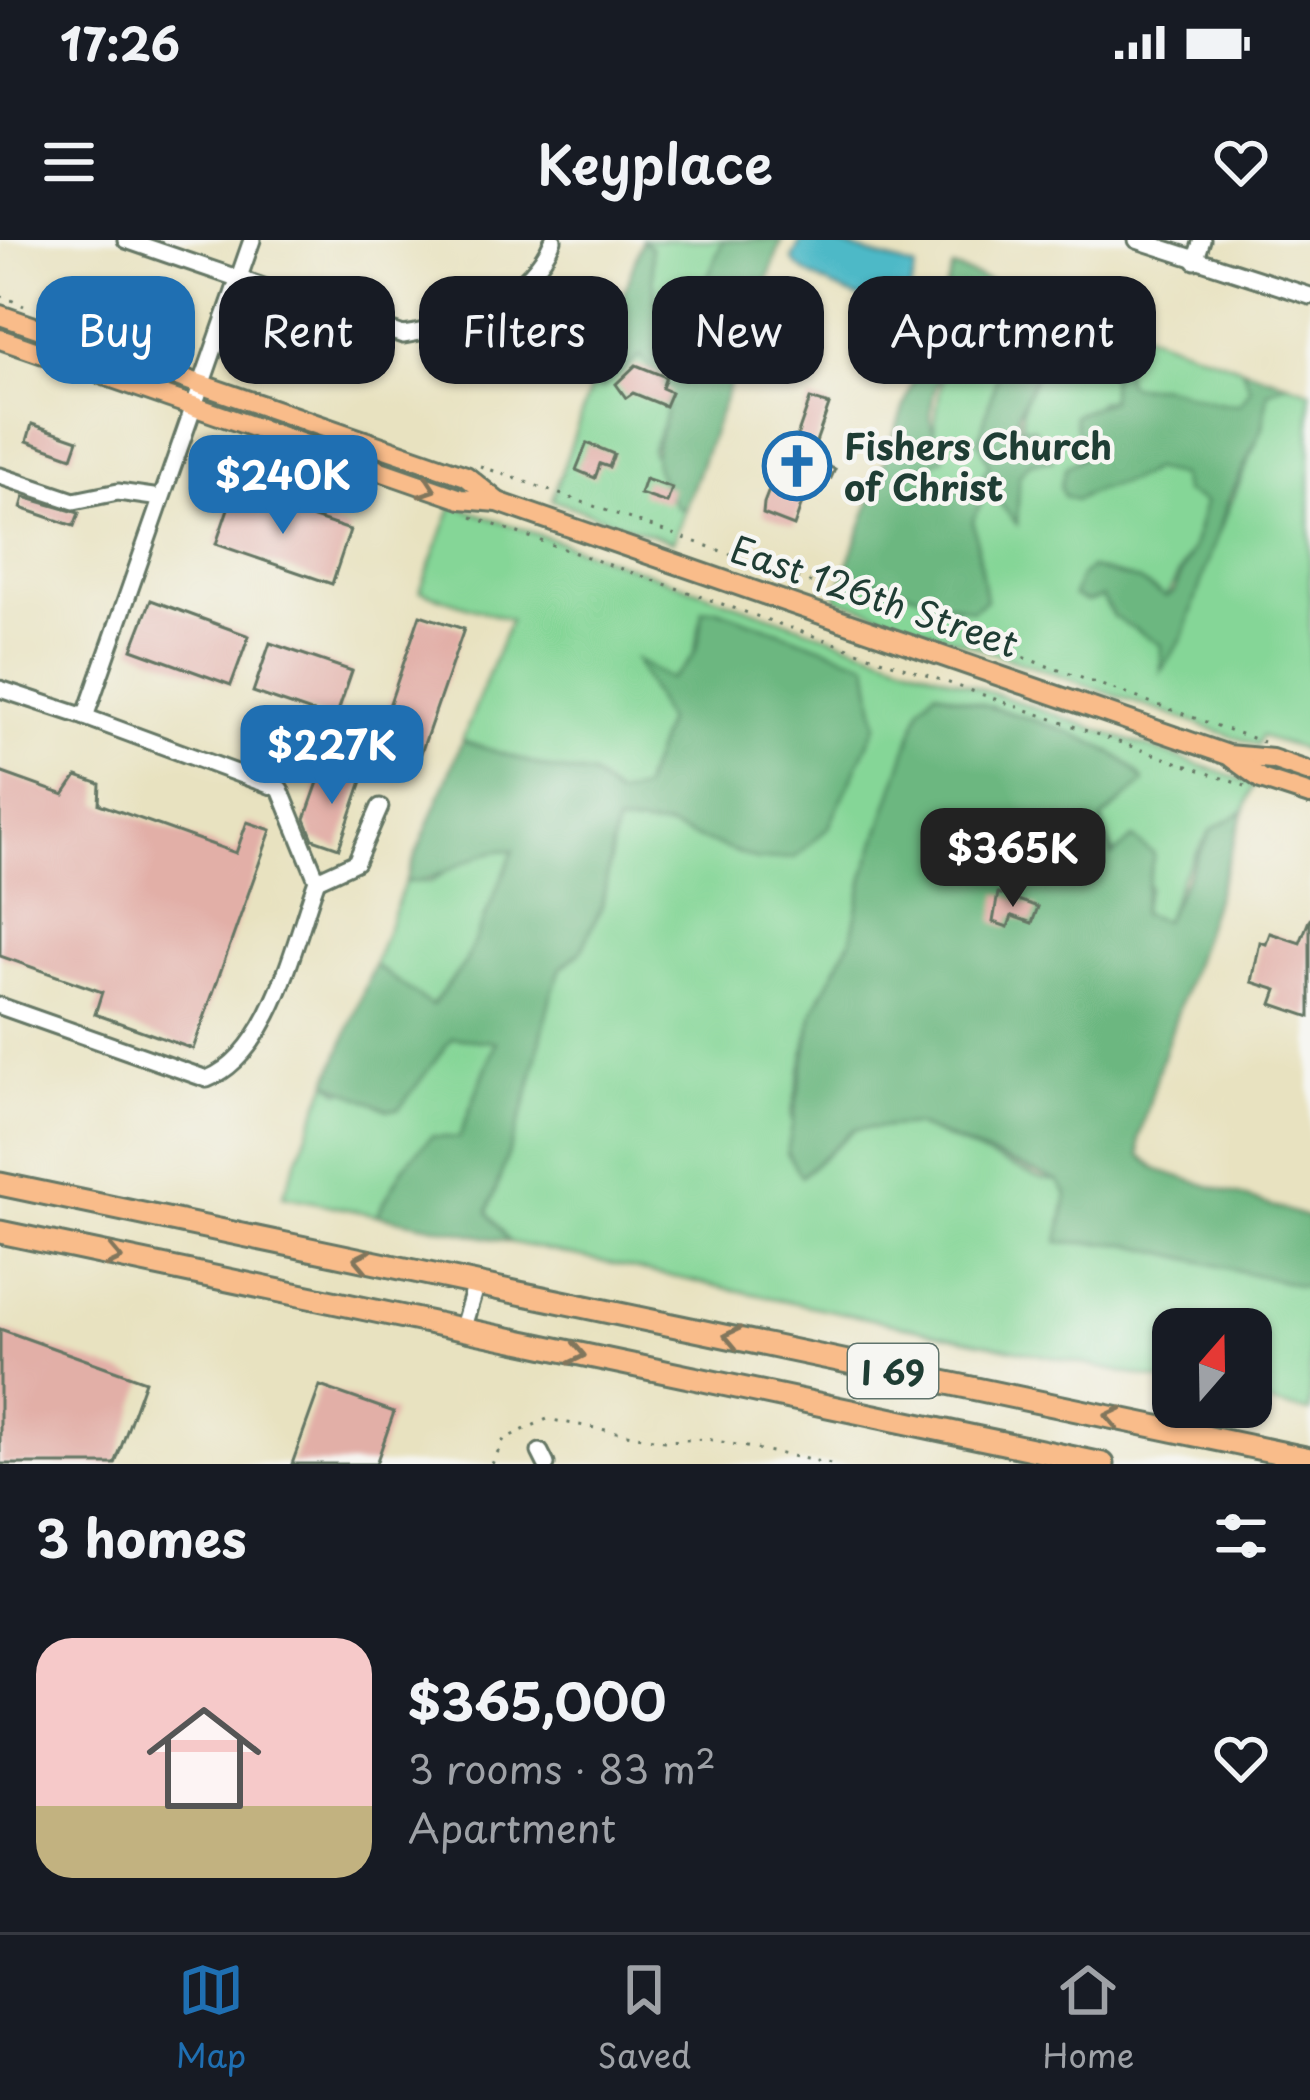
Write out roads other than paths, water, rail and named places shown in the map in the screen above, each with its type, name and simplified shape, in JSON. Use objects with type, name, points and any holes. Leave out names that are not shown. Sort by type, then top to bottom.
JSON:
[{"type":"highway","name":"I 69","points":[[0,1184],[1310,1459]]},
{"type":"highway","name":"I 69","points":[[0,1232],[1103,1464]]},
{"type":"main road","name":"East 126th Street","points":[[0,315],[466,476],[497,502]]},
{"type":"main road","name":"East 126th Street","points":[[0,339],[461,499],[497,502],[793,600],[1228,755],[1271,759],[1310,772]]},
{"type":"main road","name":"East 126th Street","points":[[1228,755],[1261,778],[1310,796]]},
{"type":"street","points":[[126,240],[226,276]]},
{"type":"street","points":[[238,276],[252,240]]},
{"type":"street","points":[[532,276],[553,240]]},
{"type":"street","points":[[1137,240],[1310,296]]},
{"type":"street","points":[[1195,261],[1202,240]]},
{"type":"street","points":[[85,717],[219,332]]},
{"type":"street","points":[[0,476],[74,501],[118,492],[160,498]]},
{"type":"street","points":[[0,689],[280,789],[317,880],[257,1040],[227,1071],[207,1079],[0,1006]]},
{"type":"street","points":[[317,880],[356,862],[380,807]]},
{"type":"street","points":[[462,1330],[476,1284]]},
{"type":"water","points":[[801,240],[825,240],[916,268],[914,276],[848,276],[848,293],[824,282],[824,276],[810,275],[792,259]]},
{"type":"place","name":"Fishers Church of Christ","points":[[797,466]]}]
